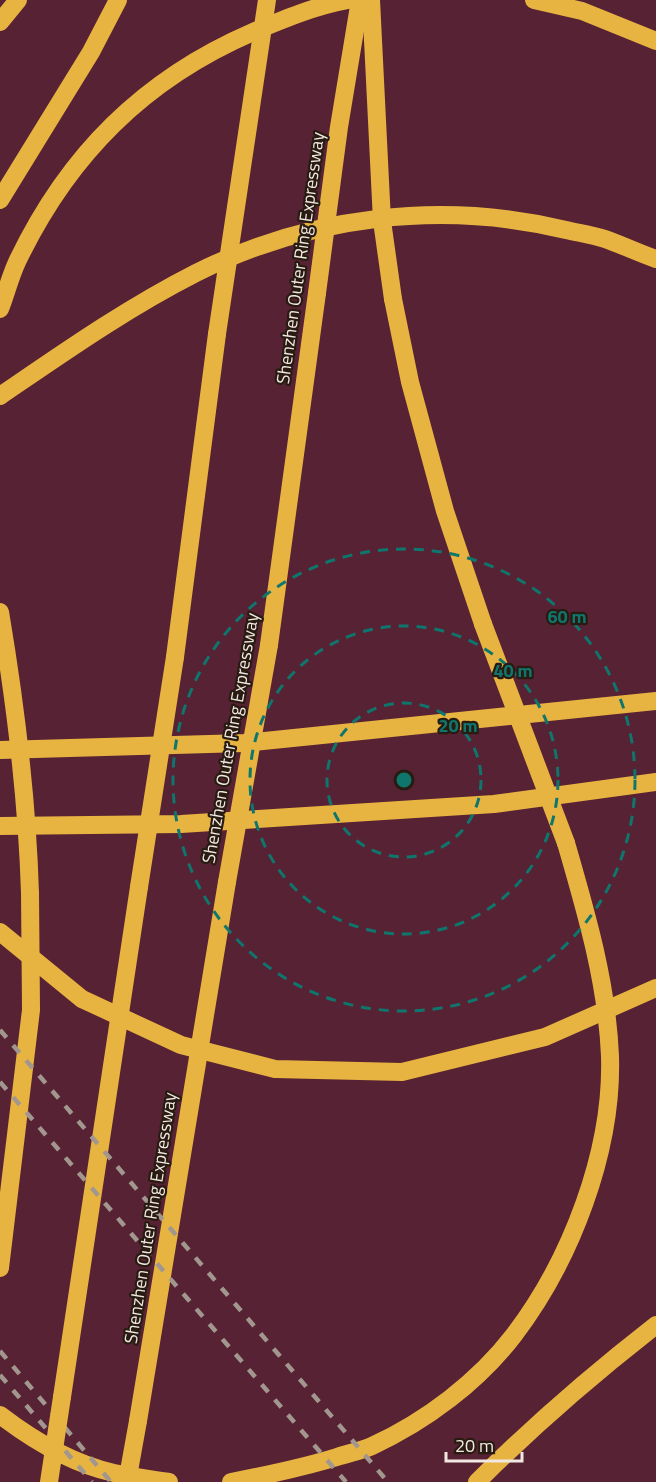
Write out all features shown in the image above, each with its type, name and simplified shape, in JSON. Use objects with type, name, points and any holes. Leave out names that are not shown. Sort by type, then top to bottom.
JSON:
[{"type":"highway","points":[[0,22],[18,0]]},
{"type":"highway","points":[[0,200],[92,52],[118,0]]},
{"type":"highway","points":[[49,1482],[175,657],[217,334],[267,0]]},
{"type":"highway","points":[[0,309],[16,264],[44,211],[77,164],[117,119],[170,76],[228,43],[293,15],[348,0]]},
{"type":"highway","name":"Shenzhen Outer Ring Expressway","points":[[128,1482],[226,882],[269,645],[339,127],[360,0]]},
{"type":"highway","points":[[231,1482],[297,1470],[371,1447],[427,1415],[474,1378],[513,1335],[549,1282],[576,1224],[593,1177],[608,1111],[610,1056],[603,991],[590,926],[566,843],[483,624],[445,512],[410,382],[393,299],[382,221],[371,0]]},
{"type":"highway","points":[[534,0],[582,11],[656,41]]},
{"type":"highway","points":[[0,396],[123,314],[196,273],[273,242],[336,225],[389,216],[442,214],[499,217],[604,239],[656,259]]},
{"type":"highway","points":[[0,612],[23,763],[30,893],[31,1010],[0,1268]]},
{"type":"highway","points":[[0,750],[243,743],[656,701]]},
{"type":"highway","points":[[0,826],[182,824],[494,804],[656,782]]},
{"type":"highway","points":[[0,932],[82,999],[181,1045],[275,1069],[402,1072],[545,1037],[656,988]]},
{"type":"highway","points":[[635,1341],[656,1313]]},
{"type":"highway","points":[[477,1482],[521,1438],[656,1324]]},
{"type":"highway","points":[[0,1415],[29,1438],[66,1457],[112,1473],[169,1482]]},
{"type":"shaded area","points":[[0,0],[656,0],[656,1482],[0,1482]]},
{"type":"railway","points":[[0,1030],[388,1482]]},
{"type":"railway","points":[[0,1082],[346,1482]]},
{"type":"railway","points":[[0,1351],[111,1482]]},
{"type":"railway","points":[[0,1375],[92,1482]]}]
